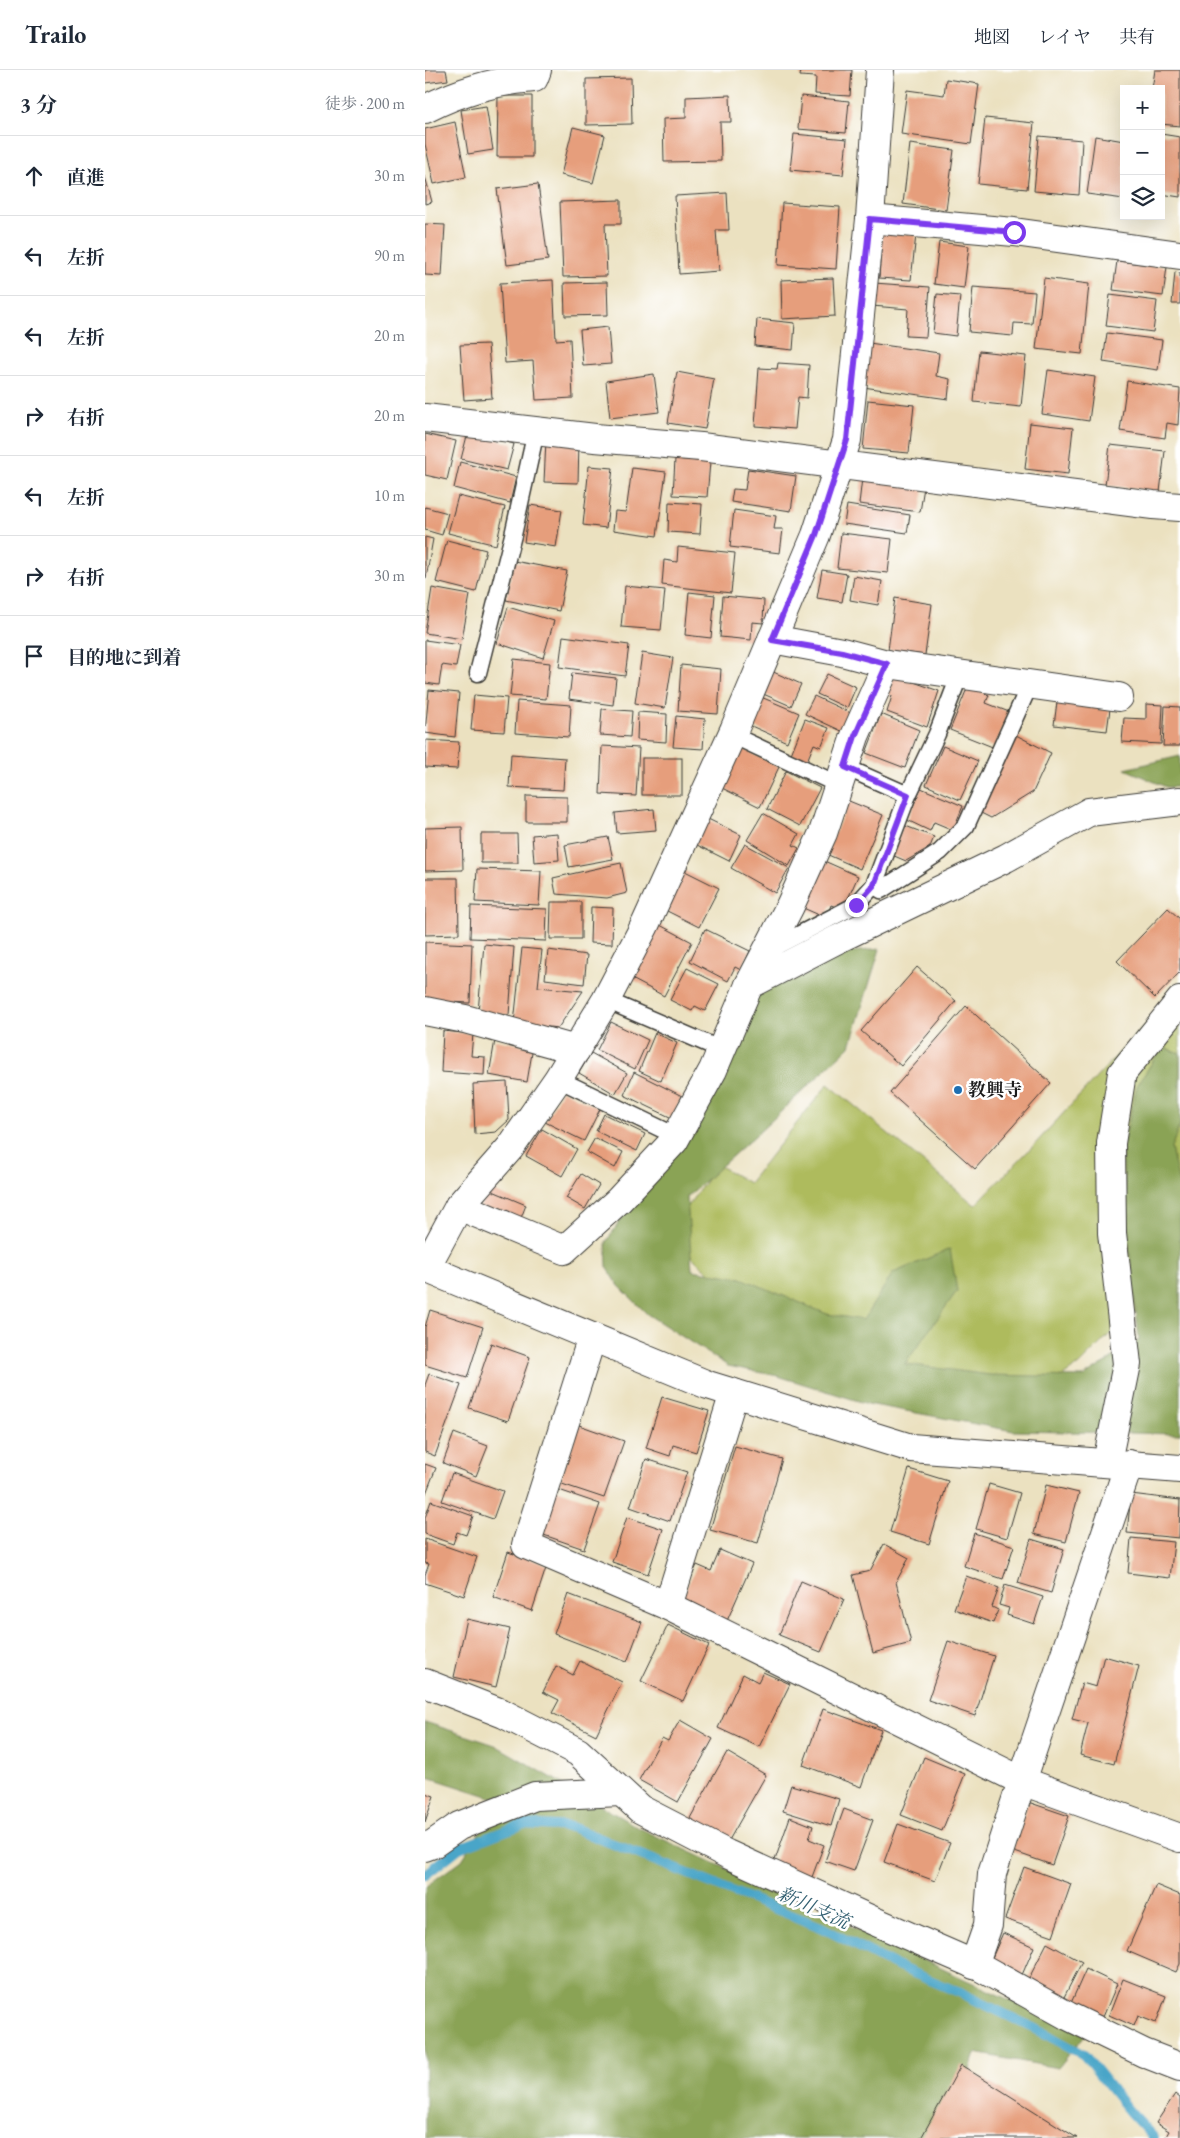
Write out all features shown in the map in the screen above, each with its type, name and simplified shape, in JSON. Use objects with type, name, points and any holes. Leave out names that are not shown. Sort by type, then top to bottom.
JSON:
[{"type":"street","points":[[425,109],[453,95],[504,80],[534,78],[537,70]]},
{"type":"street","points":[[880,70],[870,219],[847,440],[816,535],[732,735],[645,926],[606,1000],[558,1079],[510,1148],[459,1206],[425,1268],[708,1385],[911,1448],[1016,1458],[1118,1463],[1180,1469]]},
{"type":"street","points":[[870,219],[1014,232],[1180,255]]},
{"type":"street","points":[[425,418],[701,447],[1013,486],[1153,506],[1180,506]]},
{"type":"street","points":[[772,640],[842,652],[887,664],[1119,697]]},
{"type":"street","points":[[459,1206],[564,1250],[619,1200],[676,1136],[721,1050],[749,985],[790,906],[823,833],[855,736],[887,664]]},
{"type":"street","points":[[749,985],[1005,858],[1089,812],[1180,801]]},
{"type":"street","points":[[974,1965],[988,1925],[992,1874],[1118,1463],[1127,1364],[1113,1233],[1111,1143],[1122,1072],[1180,1001]]},
{"type":"street","points":[[425,1011],[465,1019],[576,1050]]},
{"type":"street","points":[[592,1337],[526,1545],[668,1606],[1022,1780],[1180,1838]]},
{"type":"street","points":[[668,1606],[734,1393]]},
{"type":"street","points":[[425,1683],[504,1714],[578,1752],[640,1809],[727,1854],[974,1965],[1069,2016],[1144,2053],[1180,2067]]},
{"type":"street","points":[[425,1847],[433,1844],[459,1826],[535,1796],[621,1792]]},
{"type":"lane","points":[[478,673],[513,535],[536,431]]},
{"type":"lane","points":[[767,950],[856,905],[874,885],[908,795],[937,734],[960,674]]},
{"type":"lane","points":[[874,885],[881,890],[911,871],[940,852],[966,826],[1030,684]]},
{"type":"lane","points":[[732,735],[842,776],[908,795]]},
{"type":"lane","points":[[606,1000],[721,1050]]},
{"type":"lane","points":[[558,1079],[676,1136]]},
{"type":"green space","points":[[1180,756],[1180,787],[1166,787],[1125,769]]},
{"type":"green space","points":[[880,949],[850,1046],[767,1125],[687,1197],[692,1270],[741,1278],[827,1314],[863,1320],[893,1273],[950,1249],[957,1291],[905,1364],[990,1375],[1083,1377],[1139,1340],[1128,1236],[1122,1149],[1137,1086],[1162,1047],[1180,1053],[1180,1125],[1171,1148],[1180,1188],[1180,1434],[1013,1431],[868,1404],[778,1376],[728,1366],[647,1314],[619,1286],[607,1267],[606,1242],[634,1200],[778,955]]},
{"type":"green space","points":[[1154,1015],[1180,1020],[1180,1308],[1131,1313],[1079,1365],[1042,1390],[945,1391],[766,1322],[699,1264],[668,1232],[718,1165],[749,1183],[828,1084],[975,1205],[1035,1144]]},
{"type":"green space","points":[[425,1722],[495,1745],[641,1829],[1085,2035],[1058,2068],[975,2053],[950,2138],[425,2138],[425,1887],[462,1860],[500,1800],[425,1776]]},
{"type":"building","points":[[425,70],[446,70],[448,80],[425,83]]},
{"type":"building","points":[[801,70],[852,70],[850,96],[815,94],[816,77],[800,76]]},
{"type":"building","points":[[1155,70],[1180,70],[1180,126],[1165,124],[1165,85],[1153,85]]},
{"type":"building","points":[[631,78],[632,124],[586,125],[586,79]]},
{"type":"building","points":[[946,79],[979,84],[971,144],[901,134],[907,90],[944,95]]},
{"type":"building","points":[[730,95],[731,122],[720,122],[721,161],[664,162],[663,119],[686,118],[686,97]]},
{"type":"building","points":[[498,96],[532,96],[532,157],[497,157]]},
{"type":"building","points":[[801,96],[849,101],[846,133],[798,129]]},
{"type":"building","points":[[486,106],[493,150],[468,154],[461,110]]},
{"type":"building","points":[[985,118],[1034,123],[1027,189],[978,184]]},
{"type":"building","points":[[455,122],[466,177],[434,184],[425,144],[425,129]]},
{"type":"building","points":[[573,127],[605,135],[593,183],[561,175]]},
{"type":"building","points":[[794,134],[847,139],[843,175],[790,170]]},
{"type":"building","points":[[1165,135],[1180,137],[1180,197],[1165,195]]},
{"type":"building","points":[[1039,136],[1082,140],[1079,195],[1034,191]]},
{"type":"building","points":[[1095,136],[1120,140],[1120,198],[1087,194]]},
{"type":"building","points":[[910,144],[954,150],[946,210],[903,204]]},
{"type":"building","points":[[425,176],[432,202],[425,204]]},
{"type":"building","points":[[538,184],[548,260],[507,265],[497,189]]},
{"type":"building","points":[[727,193],[729,230],[716,230],[719,271],[679,274],[675,196]]},
{"type":"building","points":[[621,200],[621,224],[605,224],[607,276],[563,277],[560,202]]},
{"type":"building","points":[[782,203],[840,207],[836,269],[778,265]]},
{"type":"building","points":[[425,224],[445,225],[442,276],[425,275]]},
{"type":"building","points":[[882,232],[916,235],[911,280],[879,278]]},
{"type":"building","points":[[939,242],[969,246],[964,288],[934,284]]},
{"type":"building","points":[[1117,261],[1167,267],[1163,296],[1113,290]]},
{"type":"building","points":[[1175,272],[1180,273],[1180,304],[1172,304]]},
{"type":"building","points":[[833,278],[835,316],[782,319],[781,280]]},
{"type":"building","points":[[1044,278],[1089,284],[1082,354],[1036,349]]},
{"type":"building","points":[[553,280],[556,340],[570,339],[573,398],[536,400],[533,361],[505,363],[500,283]]},
{"type":"building","points":[[607,282],[608,315],[565,316],[564,283]]},
{"type":"building","points":[[874,283],[930,287],[926,337],[906,336],[908,309],[872,306]]},
{"type":"building","points":[[973,287],[1035,292],[1032,324],[1014,323],[1013,336],[969,332]]},
{"type":"building","points":[[937,294],[960,296],[956,336],[933,333]]},
{"type":"building","points":[[1110,295],[1157,301],[1153,332],[1106,326]]},
{"type":"building","points":[[757,319],[795,323],[793,350],[755,346]]},
{"type":"building","points":[[608,327],[611,364],[583,366],[580,330]]},
{"type":"building","points":[[1107,333],[1162,340],[1158,370],[1103,362]]},
{"type":"building","points":[[869,343],[939,353],[936,376],[950,379],[948,399],[863,387]]},
{"type":"building","points":[[488,344],[492,398],[464,400],[460,345]]},
{"type":"building","points":[[979,351],[1026,356],[1021,407],[974,402]]},
{"type":"building","points":[[778,363],[809,365],[807,398],[798,397],[795,429],[755,426],[759,368],[777,369]]},
{"type":"building","points":[[1048,370],[1095,377],[1089,421],[1042,414]]},
{"type":"building","points":[[677,372],[714,379],[705,429],[668,423]]},
{"type":"building","points":[[654,374],[659,412],[610,418],[606,381]]},
{"type":"building","points":[[1127,381],[1180,389],[1178,425],[1167,423],[1165,438],[1120,431]]},
{"type":"building","points":[[868,400],[914,405],[909,453],[863,449]]},
{"type":"building","points":[[1030,423],[1073,428],[1068,474],[1025,469]]},
{"type":"building","points":[[468,432],[514,444],[507,470],[461,459]]},
{"type":"building","points":[[425,434],[456,441],[447,480],[425,475]]},
{"type":"building","points":[[546,440],[579,441],[578,483],[544,482]]},
{"type":"building","points":[[1110,445],[1165,451],[1160,492],[1105,485]]},
{"type":"building","points":[[675,459],[710,462],[707,497],[673,495]]},
{"type":"building","points":[[460,462],[516,477],[510,503],[454,488]]},
{"type":"building","points":[[589,466],[613,468],[606,528],[583,525]]},
{"type":"building","points":[[632,468],[666,472],[657,536],[613,530],[615,511],[626,512]]},
{"type":"building","points":[[748,469],[796,476],[791,511],[731,502],[733,489],[745,490]]},
{"type":"building","points":[[862,478],[924,487],[920,512],[859,504]]},
{"type":"building","points":[[458,496],[505,507],[496,545],[448,533]]},
{"type":"building","points":[[669,502],[702,504],[700,534],[668,532]]},
{"type":"building","points":[[530,505],[562,510],[556,547],[524,542]]},
{"type":"building","points":[[847,505],[910,515],[907,533],[844,524]]},
{"type":"building","points":[[425,507],[448,513],[442,535],[425,530]]},
{"type":"building","points":[[734,510],[776,516],[774,529],[783,529],[780,553],[730,547]]},
{"type":"building","points":[[841,533],[892,539],[888,573],[837,568]]},
{"type":"building","points":[[425,537],[433,539],[426,578],[425,578]]},
{"type":"building","points":[[447,540],[486,550],[476,592],[436,582]]},
{"type":"building","points":[[678,547],[735,553],[731,593],[662,585],[664,560],[677,562]]},
{"type":"building","points":[[514,561],[567,571],[559,611],[506,600]]},
{"type":"building","points":[[822,570],[847,574],[842,602],[817,598]]},
{"type":"building","points":[[854,576],[882,581],[878,605],[850,600]]},
{"type":"building","points":[[625,586],[665,590],[661,630],[621,627]]},
{"type":"building","points":[[432,588],[470,595],[462,639],[425,633]]},
{"type":"building","points":[[689,592],[715,595],[711,638],[685,635]]},
{"type":"building","points":[[723,596],[764,600],[763,623],[752,622],[751,640],[720,637]]},
{"type":"building","points":[[895,598],[932,604],[925,655],[888,650]]},
{"type":"building","points":[[508,607],[554,621],[543,658],[497,643]]},
{"type":"building","points":[[563,636],[629,645],[625,676],[559,667]]},
{"type":"building","points":[[425,640],[460,645],[456,667],[442,665],[439,685],[425,683]]},
{"type":"building","points":[[642,653],[673,658],[665,708],[635,703]]},
{"type":"building","points":[[514,659],[550,663],[546,699],[510,696]]},
{"type":"building","points":[[681,665],[721,669],[718,714],[678,711]]},
{"type":"building","points":[[771,671],[801,684],[791,706],[761,693]]},
{"type":"building","points":[[572,673],[616,678],[613,705],[569,699]]},
{"type":"building","points":[[827,674],[856,687],[847,708],[817,694]]},
{"type":"building","points":[[894,675],[939,691],[927,727],[887,712],[892,696],[887,694]]},
{"type":"building","points":[[968,686],[989,695],[986,703],[1009,712],[995,748],[950,730]]},
{"type":"building","points":[[429,690],[459,693],[455,737],[425,733]]},
{"type":"building","points":[[474,695],[507,698],[504,732],[471,730]]},
{"type":"building","points":[[814,696],[855,715],[846,733],[805,714]]},
{"type":"building","points":[[761,697],[799,713],[787,742],[749,725]]},
{"type":"building","points":[[517,701],[571,705],[569,737],[515,733]]},
{"type":"building","points":[[1057,702],[1110,709],[1107,731],[1054,725]]},
{"type":"building","points":[[1146,704],[1163,705],[1161,744],[1122,742],[1124,718],[1146,719]]},
{"type":"building","points":[[1165,706],[1180,707],[1180,746],[1163,746]]},
{"type":"building","points":[[602,709],[632,711],[630,737],[600,735]]},
{"type":"building","points":[[638,712],[667,714],[666,742],[637,740]]},
{"type":"building","points":[[881,714],[919,730],[905,768],[866,753]]},
{"type":"building","points":[[676,716],[705,719],[703,749],[673,747]]},
{"type":"building","points":[[805,719],[829,728],[821,747],[814,744],[807,761],[791,754]]},
{"type":"building","points":[[1014,734],[1051,753],[1033,792],[991,818],[977,811]]},
{"type":"building","points":[[426,740],[459,742],[457,769],[425,767]]},
{"type":"building","points":[[602,746],[639,748],[636,796],[600,794]]},
{"type":"building","points":[[943,746],[978,761],[960,800],[926,785]]},
{"type":"building","points":[[740,747],[779,767],[760,807],[720,787]]},
{"type":"building","points":[[511,754],[565,758],[563,790],[509,787]]},
{"type":"building","points":[[642,758],[682,758],[682,795],[642,795]]},
{"type":"building","points":[[786,771],[820,788],[800,826],[767,809]]},
{"type":"building","points":[[921,788],[963,806],[953,830],[934,822],[930,831],[907,820]]},
{"type":"building","points":[[526,796],[567,797],[567,822],[526,822]]},
{"type":"building","points":[[849,801],[883,815],[860,869],[826,854]]},
{"type":"building","points":[[654,809],[656,830],[617,833],[615,813]]},
{"type":"building","points":[[763,813],[799,834],[793,845],[799,848],[789,866],[747,840]]},
{"type":"building","points":[[708,819],[741,835],[729,861],[695,844]]},
{"type":"building","points":[[903,825],[934,837],[930,847],[906,861],[892,855]]},
{"type":"building","points":[[462,827],[463,870],[425,871],[425,828]]},
{"type":"building","points":[[557,833],[559,860],[534,862],[532,835]]},
{"type":"building","points":[[481,834],[517,834],[518,863],[481,863]]},
{"type":"building","points":[[608,837],[613,859],[569,867],[565,845]]},
{"type":"building","points":[[745,844],[789,868],[775,893],[731,868]]},
{"type":"building","points":[[822,860],[858,876],[843,910],[831,905],[826,918],[801,907]]},
{"type":"building","points":[[621,863],[627,893],[607,898],[556,894],[553,878]]},
{"type":"building","points":[[477,869],[541,871],[539,905],[475,902]]},
{"type":"building","points":[[683,870],[719,888],[699,927],[663,909]]},
{"type":"building","points":[[425,878],[458,878],[459,934],[425,935]]},
{"type":"building","points":[[551,902],[581,902],[581,939],[550,939]]},
{"type":"building","points":[[471,906],[547,909],[546,941],[470,938]]},
{"type":"building","points":[[591,907],[613,908],[612,944],[590,943]]},
{"type":"building","points":[[1168,908],[1180,919],[1180,972],[1155,998],[1117,961]]},
{"type":"building","points":[[658,924],[692,942],[664,996],[630,978]]},
{"type":"building","points":[[705,929],[750,951],[741,970],[735,967],[728,981],[690,961]]},
{"type":"building","points":[[425,942],[472,944],[470,1003],[425,1001]]},
{"type":"building","points":[[484,944],[514,947],[509,1015],[478,1012]]},
{"type":"building","points":[[522,948],[542,950],[538,987],[583,991],[558,1028],[514,1023]]},
{"type":"building","points":[[548,950],[587,955],[584,984],[545,979]]},
{"type":"building","points":[[917,967],[956,1001],[901,1066],[861,1031]]},
{"type":"building","points":[[687,968],[719,984],[705,1011],[695,1006],[692,1011],[670,1000]]},
{"type":"building","points":[[966,1006],[1051,1083],[975,1169],[890,1093]]},
{"type":"building","points":[[611,1022],[648,1040],[635,1069],[597,1050]]},
{"type":"building","points":[[443,1031],[473,1034],[471,1056],[485,1057],[484,1075],[441,1072]]},
{"type":"building","points":[[655,1033],[677,1043],[661,1081],[639,1071]]},
{"type":"building","points":[[495,1040],[533,1047],[527,1082],[489,1075]]},
{"type":"building","points":[[591,1053],[627,1073],[615,1094],[579,1073]]},
{"type":"building","points":[[634,1072],[682,1096],[672,1118],[624,1095]]},
{"type":"building","points":[[507,1082],[509,1120],[496,1132],[475,1134],[473,1084]]},
{"type":"building","points":[[562,1090],[600,1109],[584,1141],[545,1122]]},
{"type":"building","points":[[604,1114],[645,1134],[637,1151],[596,1131]]},
{"type":"building","points":[[542,1129],[577,1149],[562,1176],[526,1156]]},
{"type":"building","points":[[595,1138],[623,1152],[615,1168],[587,1152]]},
{"type":"building","points":[[581,1174],[599,1185],[585,1209],[566,1198]]},
{"type":"building","points":[[488,1189],[526,1205],[519,1223],[480,1207]]},
{"type":"building","points":[[430,1310],[483,1327],[467,1378],[425,1365],[425,1327]]},
{"type":"building","points":[[491,1343],[530,1357],[508,1421],[469,1408]]},
{"type":"building","points":[[429,1374],[461,1385],[435,1456],[425,1452],[425,1385]]},
{"type":"building","points":[[662,1397],[709,1411],[696,1452],[673,1445],[670,1456],[646,1448]]},
{"type":"building","points":[[579,1425],[624,1441],[604,1498],[559,1483]]},
{"type":"building","points":[[454,1433],[488,1446],[476,1476],[443,1463]]},
{"type":"building","points":[[735,1446],[782,1459],[758,1543],[710,1530]]},
{"type":"building","points":[[646,1459],[687,1472],[670,1521],[630,1507]]},
{"type":"building","points":[[425,1464],[436,1468],[425,1496]]},
{"type":"building","points":[[909,1469],[948,1481],[929,1544],[890,1532]]},
{"type":"building","points":[[452,1473],[503,1491],[493,1519],[442,1501]]},
{"type":"building","points":[[989,1484],[1020,1493],[1007,1538],[976,1529]]},
{"type":"building","points":[[1046,1485],[1079,1493],[1066,1542],[1034,1534]]},
{"type":"building","points":[[556,1489],[600,1504],[584,1549],[541,1534]]},
{"type":"building","points":[[1131,1494],[1180,1500],[1179,1538],[1127,1533]]},
{"type":"building","points":[[431,1501],[473,1516],[466,1535],[457,1532],[453,1544],[425,1534],[425,1518]]},
{"type":"building","points":[[627,1517],[663,1529],[648,1574],[612,1562]]},
{"type":"building","points":[[974,1533],[1014,1546],[1003,1579],[964,1566]]},
{"type":"building","points":[[1131,1538],[1174,1542],[1170,1578],[1128,1573]]},
{"type":"building","points":[[425,1539],[477,1557],[464,1596],[425,1583],[425,1575],[429,1564],[425,1563]]},
{"type":"building","points":[[1031,1539],[1064,1549],[1051,1593],[1018,1583]]},
{"type":"building","points":[[884,1544],[909,1558],[896,1582],[911,1643],[873,1653],[853,1575],[870,1571]]},
{"type":"building","points":[[720,1550],[752,1564],[726,1623],[680,1602],[697,1565],[711,1571]]},
{"type":"building","points":[[508,1552],[547,1565],[532,1611],[493,1597]]},
{"type":"building","points":[[966,1576],[999,1588],[992,1607],[998,1610],[993,1623],[954,1609]]},
{"type":"building","points":[[801,1581],[844,1599],[821,1652],[779,1635]]},
{"type":"building","points":[[1005,1585],[1043,1597],[1034,1624],[1007,1615],[1009,1608],[999,1605]]},
{"type":"building","points":[[568,1594],[642,1622],[627,1662],[554,1634]]},
{"type":"building","points":[[467,1619],[510,1629],[496,1687],[454,1677]]},
{"type":"building","points":[[668,1625],[709,1645],[683,1701],[641,1681]]},
{"type":"building","points":[[948,1641],[994,1656],[975,1716],[928,1700]]},
{"type":"building","points":[[1104,1656],[1139,1666],[1114,1764],[1080,1755],[1088,1723],[1072,1719],[1082,1683],[1096,1687]]},
{"type":"building","points":[[580,1661],[622,1682],[596,1735],[552,1713],[559,1700],[543,1692],[556,1666],[573,1675]]},
{"type":"building","points":[[763,1672],[790,1684],[759,1747],[718,1728],[743,1674],[758,1682]]},
{"type":"building","points":[[823,1709],[881,1730],[861,1787],[803,1765]]},
{"type":"building","points":[[680,1720],[713,1739],[678,1802],[639,1780],[662,1738],[668,1741]]},
{"type":"building","points":[[727,1752],[766,1775],[728,1842],[689,1820]]},
{"type":"building","points":[[924,1757],[965,1774],[942,1831],[901,1815]]},
{"type":"building","points":[[791,1785],[839,1799],[831,1826],[783,1811]]},
{"type":"building","points":[[425,1793],[434,1796],[425,1822]]},
{"type":"building","points":[[1028,1802],[1069,1816],[1052,1865],[1012,1851]]},
{"type":"building","points":[[844,1809],[873,1820],[854,1871],[825,1861]]},
{"type":"building","points":[[790,1817],[813,1826],[809,1839],[824,1845],[812,1877],[774,1863]]},
{"type":"building","points":[[898,1824],[950,1843],[935,1881],[884,1862]]},
{"type":"building","points":[[1024,1867],[1071,1884],[1053,1936],[1005,1919]]},
{"type":"building","points":[[1156,1885],[1180,1895],[1180,1964],[1176,1972],[1127,1951]]},
{"type":"building","points":[[1003,1933],[1034,1947],[1022,1975],[991,1960]]},
{"type":"building","points":[[1047,1943],[1082,1962],[1063,1999],[1028,1980]]},
{"type":"building","points":[[1086,1969],[1117,1984],[1103,2017],[1071,2003]]},
{"type":"building","points":[[1123,1979],[1166,1996],[1156,2023],[1138,2016],[1134,2026],[1109,2015]]},
{"type":"building","points":[[961,2065],[1077,2138],[921,2138]]},
{"type":"building","points":[[1175,2094],[1180,2098],[1180,2138],[1165,2138],[1169,2131],[1156,2123]]},
{"type":"waterway","name":"新川支流","points":[[425,1875],[459,1848],[524,1824],[571,1827],[821,1927],[894,1965],[961,1993],[1048,2035],[1084,2055],[1129,2111],[1154,2138]]},
{"type":"place","name":"教興寺","points":[[958,1090]]},
{"type":"route","points":[[856,905],[874,885],[908,795],[845,767],[855,736],[887,664],[842,652],[772,640],[816,535],[847,440],[870,219],[1014,232]]}]
